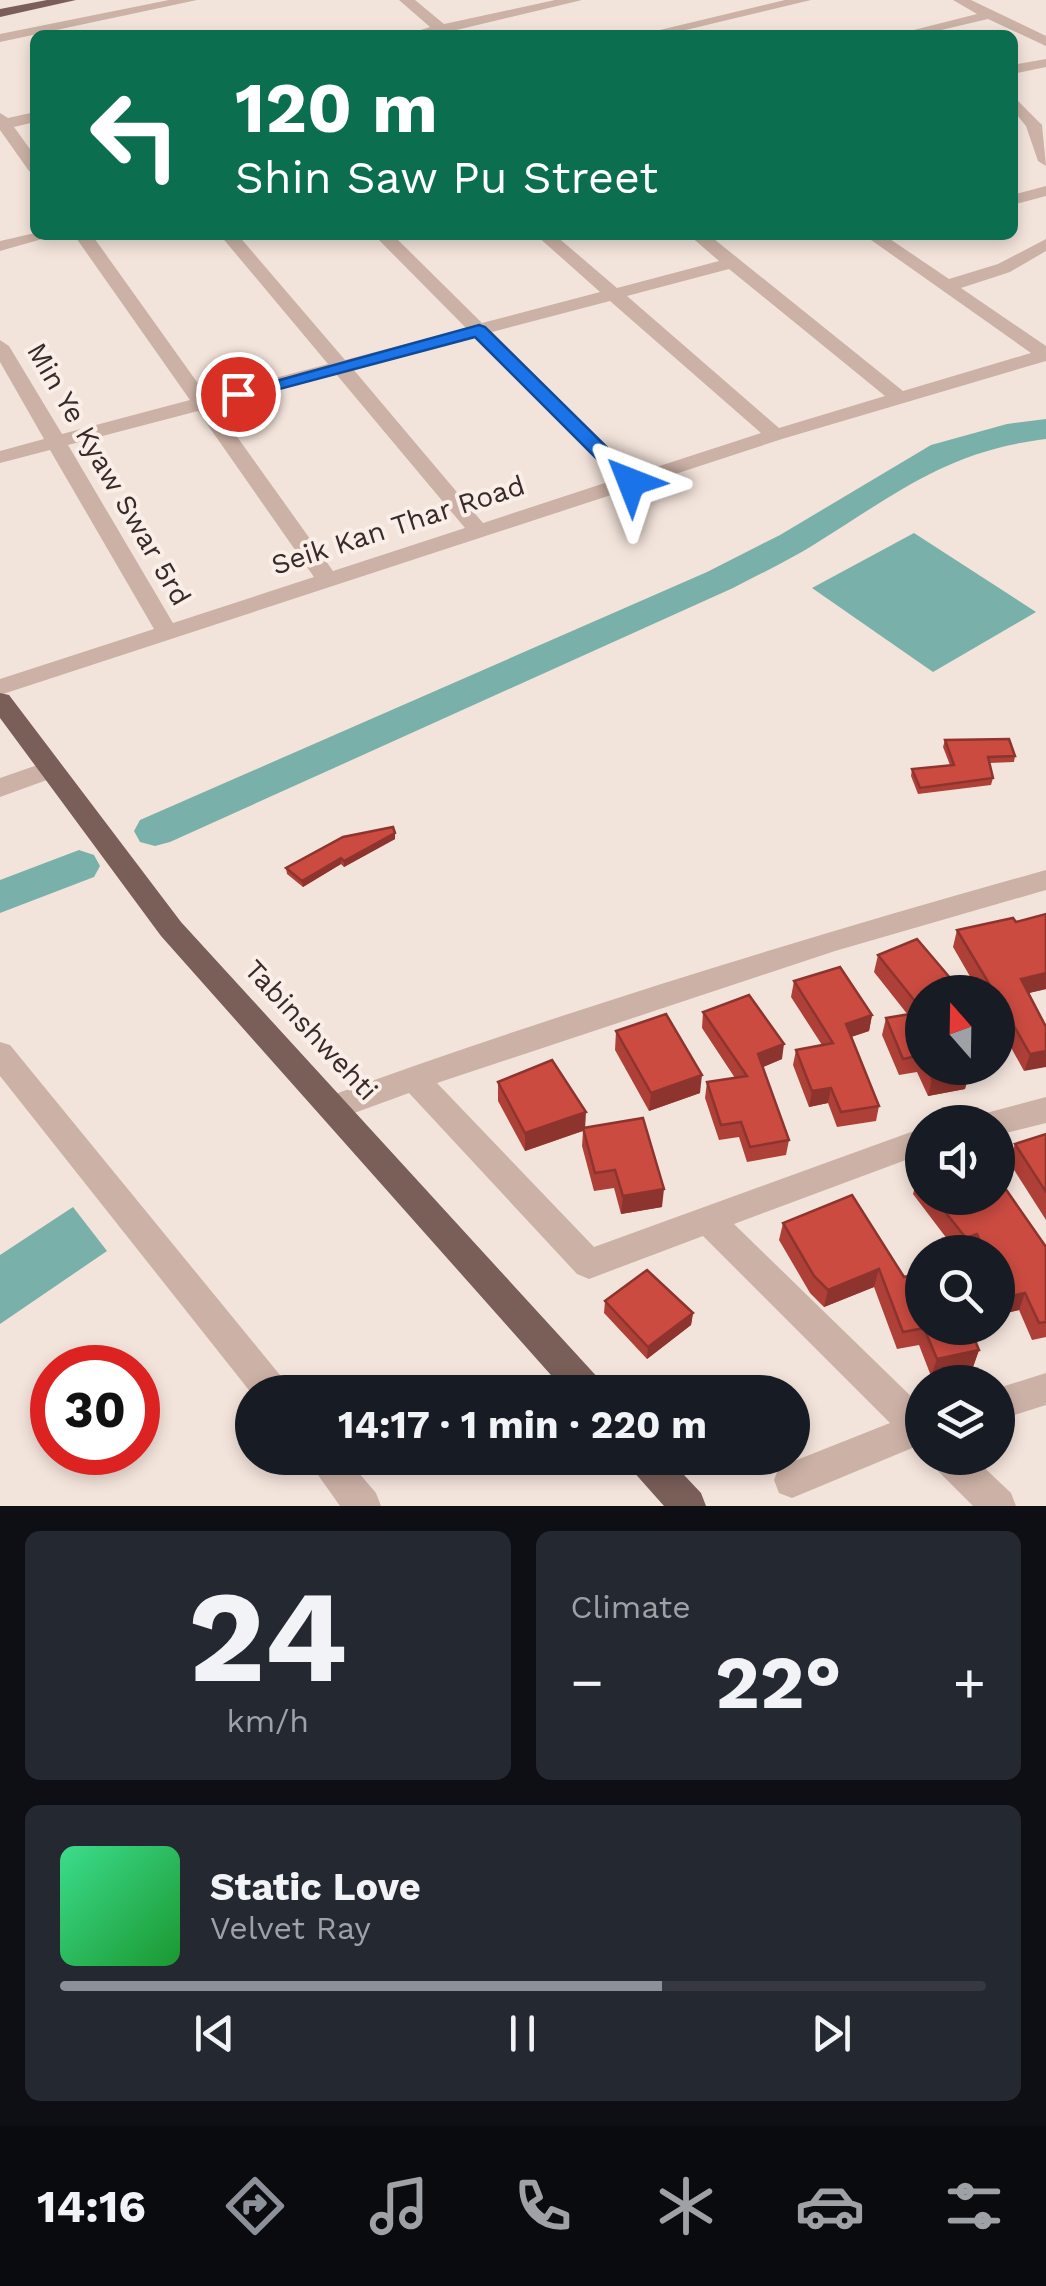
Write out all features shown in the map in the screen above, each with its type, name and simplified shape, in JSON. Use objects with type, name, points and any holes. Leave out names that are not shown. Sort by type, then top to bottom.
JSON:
[{"type":"main road","points":[[0,12],[69,0]]},
{"type":"main road","name":"Tabinshwehti","points":[[0,701],[171,929],[573,1375]]},
{"type":"main road","points":[[661,1475],[688,1506]]},
{"type":"street","points":[[40,30],[190,0]]},
{"type":"street","points":[[406,0],[444,30]]},
{"type":"street","points":[[454,30],[574,0]]},
{"type":"street","points":[[669,30],[804,0]]},
{"type":"street","points":[[960,0],[1046,42]]},
{"type":"street","points":[[923,30],[990,15]]},
{"type":"street","points":[[0,38],[30,32]]},
{"type":"street","points":[[1018,69],[1046,63]]},
{"type":"street","points":[[1018,106],[1034,125],[1046,161]]},
{"type":"street","points":[[30,118],[1,122],[30,161]]},
{"type":"street","points":[[1018,129],[1034,125]]},
{"type":"street","points":[[1018,198],[1046,191]]},
{"type":"street","points":[[0,246],[30,239]]},
{"type":"street","points":[[87,240],[327,580]]},
{"type":"street","points":[[234,240],[480,531]]},
{"type":"street","points":[[388,240],[631,482]]},
{"type":"street","points":[[550,240],[774,435]]},
{"type":"street","points":[[704,240],[898,397]]},
{"type":"street","points":[[885,240],[1046,355]]},
{"type":"street","points":[[947,286],[1004,268],[1046,244]]},
{"type":"street","points":[[0,457],[732,263]]},
{"type":"street","name":"Min Ye Kyaw Swar 5rd","points":[[0,346],[166,632]]},
{"type":"street","name":"Seik Kan Thar Road","points":[[0,687],[774,435],[1046,355]]},
{"type":"street","points":[[0,788],[50,770]]},
{"type":"street","points":[[335,1107],[832,941],[1046,880]]},
{"type":"street","points":[[7,1074],[258,1375]]},
{"type":"street","points":[[414,1078],[589,1264],[905,1147]]},
{"type":"street","points":[[1015,1118],[1046,1110]]},
{"type":"street","points":[[707,1220],[905,1412]]},
{"type":"street","points":[[1015,1399],[1046,1389]]},
{"type":"street","points":[[792,1480],[905,1435]]},
{"type":"street","points":[[336,1475],[355,1503]]},
{"type":"street","points":[[967,1475],[998,1506]]},
{"type":"water","points":[[914,533],[1036,612],[933,672],[812,588]]},
{"type":"water","points":[[73,1207],[107,1251],[0,1324],[0,1255]]},
{"type":"building","points":[[1009,739],[1015,756],[988,757],[993,778],[920,788],[912,769],[954,765],[945,740]]},
{"type":"building","points":[[393,827],[395,833],[302,881],[286,868],[343,837]]},
{"type":"building","points":[[1046,914],[1046,973],[1021,979],[1046,1027],[1046,1051],[1030,1054],[1015,1028],[1015,975],[984,975],[957,930],[1013,918],[1016,922]]},
{"type":"building","points":[[917,939],[948,975],[905,975],[905,989],[878,955]]},
{"type":"building","points":[[840,967],[872,1015],[846,1024],[879,1106],[841,1112],[831,1088],[812,1091],[796,1050],[833,1043],[794,981]]},
{"type":"building","points":[[749,995],[784,1044],[758,1054],[789,1140],[750,1147],[741,1122],[721,1125],[707,1082],[747,1076],[703,1012]]},
{"type":"building","points":[[666,1014],[702,1075],[651,1093],[616,1031]]},
{"type":"building","points":[[905,1015],[905,1059],[903,1059],[886,1018]]},
{"type":"building","points":[[552,1060],[586,1112],[525,1133],[498,1082]]},
{"type":"building","points":[[643,1118],[664,1189],[623,1196],[615,1170],[595,1173],[583,1128]]},
{"type":"building","points":[[1046,1134],[1046,1192],[1015,1144]]},
{"type":"building","points":[[852,1195],[905,1277],[905,1332],[879,1269],[828,1290],[814,1276],[783,1223]]},
{"type":"building","points":[[1015,1202],[1046,1247],[1046,1322],[1039,1323],[1025,1293],[1015,1295],[1015,1235],[964,1235],[948,1215],[1015,1215]]},
{"type":"building","points":[[647,1270],[693,1313],[648,1347],[605,1301]]},
{"type":"building","points":[[931,1345],[977,1345],[979,1350],[937,1359]]},
{"type":"waterway","points":[[155,831],[720,580],[792,543],[889,481],[943,452],[1007,434],[1046,429]]},
{"type":"waterway","points":[[0,897],[79,866]]},
{"type":"route","points":[[238,394],[479,330],[631,482]]}]
